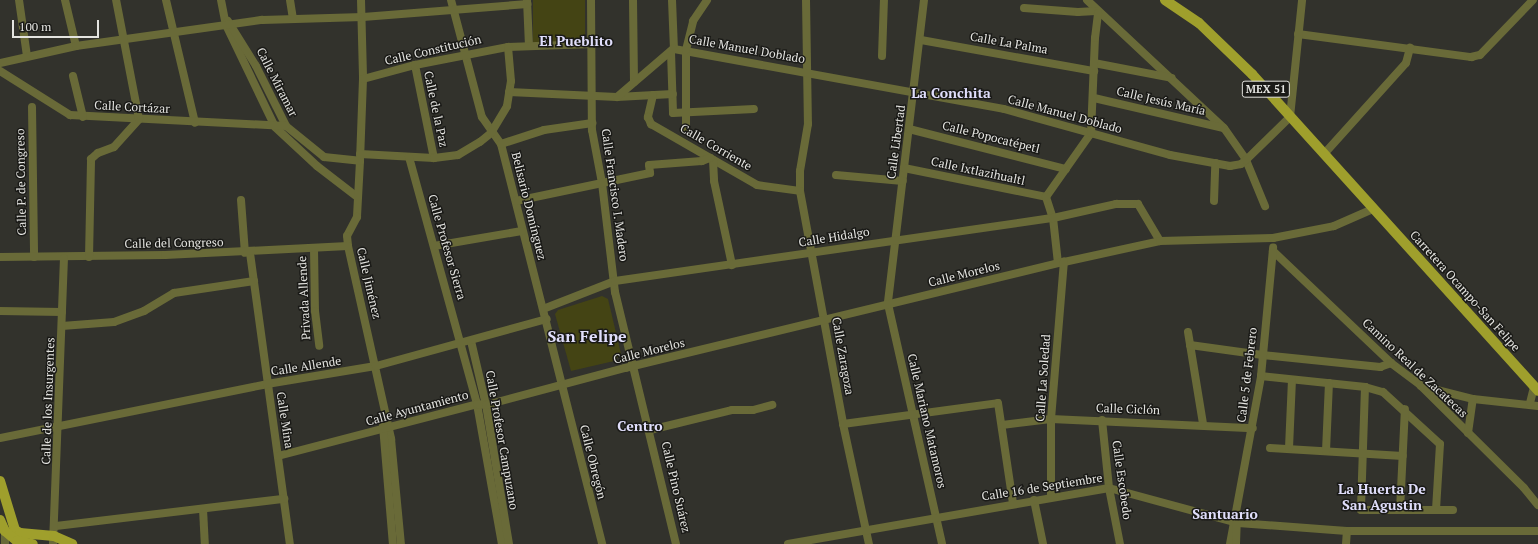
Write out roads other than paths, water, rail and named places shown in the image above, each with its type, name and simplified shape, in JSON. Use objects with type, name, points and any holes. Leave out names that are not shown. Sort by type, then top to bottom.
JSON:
[{"type":"main road","name":"MEX 51","points":[[1165,0],[1199,23],[1226,47],[1373,209]]},
{"type":"main road","name":"Carretera Ocampo-San Felipe","points":[[1373,209],[1536,389]]},
{"type":"main road","points":[[0,484],[15,530],[20,532],[54,536],[72,544]]},
{"type":"main road","points":[[0,520],[4,531],[17,540],[33,544]]},
{"type":"street","points":[[19,0],[28,56]]},
{"type":"street","points":[[65,0],[76,46]]},
{"type":"street","points":[[89,257],[91,159],[98,153],[114,148],[139,119],[116,0]]},
{"type":"street","points":[[166,0],[195,123]]},
{"type":"street","name":"Calle Miramar","points":[[221,0],[228,23],[275,127]]},
{"type":"street","points":[[290,0],[293,18]]},
{"type":"street","name":"Calle Jiménez","points":[[361,0],[363,17],[363,79],[360,157],[356,196],[357,217],[347,236],[348,246],[376,366],[385,419],[395,522],[393,544]]},
{"type":"street","points":[[451,0],[482,117],[491,133],[500,144]]},
{"type":"street","name":"Calle Francisco I. Madero","points":[[591,0],[593,44],[592,123],[602,183],[617,303],[632,367]]},
{"type":"street","points":[[633,0],[634,82]]},
{"type":"street","points":[[509,92],[617,97],[673,94],[672,0]]},
{"type":"street","points":[[686,128],[686,50],[693,21],[707,0]]},
{"type":"street","name":"Calle Zaragoza","points":[[806,0],[808,124],[800,171],[800,189],[825,321],[842,424],[869,544]]},
{"type":"street","points":[[882,56],[884,0]]},
{"type":"street","name":"Calle Libertad","points":[[888,304],[902,182],[921,40],[924,0]]},
{"type":"street","points":[[1290,117],[1302,0]]},
{"type":"street","points":[[1298,34],[1471,57],[1480,55],[1533,0]]},
{"type":"street","points":[[1090,1],[1097,12],[1173,78],[1224,128],[1246,160],[1265,206]]},
{"type":"street","points":[[0,63],[76,46],[174,33],[228,23],[293,18],[363,17],[527,2],[529,45]]},
{"type":"street","points":[[1024,8],[1097,12]]},
{"type":"street","points":[[1047,198],[1091,133],[1094,98],[1097,12]]},
{"type":"street","name":"Calle Miramar","points":[[228,23],[256,66],[286,126],[324,157],[434,158],[458,155],[491,133]]},
{"type":"street","name":"Calle La Palma","points":[[921,40],[1173,78]]},
{"type":"street","name":"Calle Constitución","points":[[363,79],[415,65],[508,47],[529,45],[593,44]]},
{"type":"street","points":[[491,133],[506,106],[509,92],[511,81],[508,47]]},
{"type":"street","points":[[1324,154],[1406,63],[1410,48]]},
{"type":"street","points":[[617,97],[672,50]]},
{"type":"street","name":"Calle Manuel Doblado","points":[[672,50],[686,50],[1004,109],[1170,154],[1230,166],[1241,164],[1246,160],[1290,117]]},
{"type":"street","name":"Calle de la Paz","points":[[415,65],[434,158]]},
{"type":"street","name":"Calle Cortázar","points":[[0,71],[62,112],[82,117],[275,127],[286,126]]},
{"type":"street","points":[[73,76],[82,117]]},
{"type":"street","name":"Calle Corriente","points":[[673,94],[673,113],[754,108]]},
{"type":"street","name":"Calle Corriente","points":[[653,95],[648,118],[651,124],[757,185],[800,189]]},
{"type":"street","name":"Calle Jesús María","points":[[1094,98],[1224,128]]},
{"type":"street","name":"Calle P. de Congreso","points":[[32,107],[34,257]]},
{"type":"street","name":"Belisario Domínguez","points":[[546,319],[500,144],[544,130],[592,123]]},
{"type":"street","points":[[275,127],[317,166],[356,196]]},
{"type":"street","name":"Calle Popocatépetl","points":[[909,129],[1066,169]]},
{"type":"street","name":"Calle Profesor Sierra","points":[[409,157],[434,246],[466,342]]},
{"type":"street","points":[[516,202],[650,174],[649,165],[712,159],[714,182],[732,265]]},
{"type":"street","points":[[1214,201],[1215,163]]},
{"type":"street","name":"Calle Ixtlazihualtl","points":[[904,168],[1047,198]]},
{"type":"street","points":[[836,175],[902,182]]},
{"type":"street","name":"Calle La Soledad","points":[[1047,198],[1061,263],[1051,419],[1051,497]]},
{"type":"street","name":"Calle Mina","points":[[241,200],[248,253],[254,281],[290,544]]},
{"type":"street","name":"Calle Hidalgo","points":[[543,309],[615,281],[1052,217],[1132,202],[1142,208],[1160,241]]},
{"type":"street","name":"Calle Morelos","points":[[562,385],[825,321],[888,304],[1160,241],[1273,238],[1334,226],[1373,209]]},
{"type":"street","points":[[434,246],[522,231]]},
{"type":"street","name":"Calle 5 de Febrero","points":[[1236,544],[1237,514],[1260,376],[1273,251],[1273,238]]},
{"type":"street","name":"Calle del Congreso","points":[[0,257],[64,258],[248,253],[348,246]]},
{"type":"street","name":"Privada Allende","points":[[314,249],[315,311],[319,346]]},
{"type":"street","name":"Camino Real de Zacatecas","points":[[1273,251],[1391,363],[1420,385],[1538,505]]},
{"type":"street","name":"Calle de los Insurgentes","points":[[54,536],[64,258]]},
{"type":"street","points":[[62,326],[114,322],[144,311],[174,293],[254,281]]},
{"type":"street","name":"Calle Mariano Matamoros","points":[[888,304],[914,414],[942,544]]},
{"type":"street","points":[[0,311],[62,312]]},
{"type":"street","points":[[546,319],[562,385]]},
{"type":"street","name":"Calle Allende","points":[[0,438],[267,384],[376,366],[546,319]]},
{"type":"street","points":[[1188,332],[1203,424]]},
{"type":"street","name":"Calle Profesor Campuzano","points":[[466,342],[482,404],[503,532],[502,544]]},
{"type":"street","points":[[1190,345],[1262,355],[1380,367],[1391,363]]},
{"type":"street","name":"Calle Pino Suárez","points":[[632,367],[650,430],[676,544]]},
{"type":"street","points":[[1260,376],[1365,387],[1383,392],[1405,409],[1440,444],[1436,510]]},
{"type":"street","points":[[1289,448],[1292,380]]},
{"type":"street","points":[[1326,451],[1329,383]]},
{"type":"street","name":"Calle Ayuntamiento","points":[[278,456],[385,428],[562,385]]},
{"type":"street","name":"Calle Obregón","points":[[562,385],[602,544]]},
{"type":"street","points":[[1420,385],[1473,399],[1534,404],[1536,389]]},
{"type":"street","points":[[1365,387],[1361,510],[1453,510]]},
{"type":"street","points":[[1468,433],[1473,399]]},
{"type":"street","points":[[842,424],[998,403],[1013,503]]},
{"type":"street","points":[[650,430],[732,410],[753,410],[772,405]]},
{"type":"street","points":[[1400,510],[1405,409]]},
{"type":"street","name":"Calle Ciclón","points":[[1002,426],[1051,419],[1203,424],[1252,428]]},
{"type":"street","name":"Calle Escobedo","points":[[1102,420],[1109,488],[1120,544]]},
{"type":"street","points":[[1270,448],[1403,456]]},
{"type":"street","name":"Calle 16 de Septiembre","points":[[788,544],[1013,503],[1109,488],[1236,522],[1347,531],[1538,531]]},
{"type":"street","points":[[54,536],[203,509],[284,499]]},
{"type":"street","points":[[1034,500],[1043,544]]},
{"type":"street","points":[[203,509],[205,544]]},
{"type":"street","name":"Calle Jiménez","points":[[395,522],[401,544]]},
{"type":"street","name":"Calle 5 de Febrero","points":[[1230,544],[1236,522]]},
{"type":"street","points":[[4,531],[5,544]]},
{"type":"street","points":[[1346,544],[1347,531]]},
{"type":"street","name":"Calle Profesor Campuzano","points":[[503,532],[509,544]]},
{"type":"district","name":"El Pueblito","points":[[576,41]]},
{"type":"district","name":"La Conchita","points":[[951,93]]},
{"type":"district","name":"San Felipe","points":[[587,336]]},
{"type":"district","name":"Centro","points":[[640,426]]},
{"type":"district","name":"La Huerta De San Agustin","points":[[1382,498]]},
{"type":"district","name":"Santuario","points":[[1225,514]]}]
